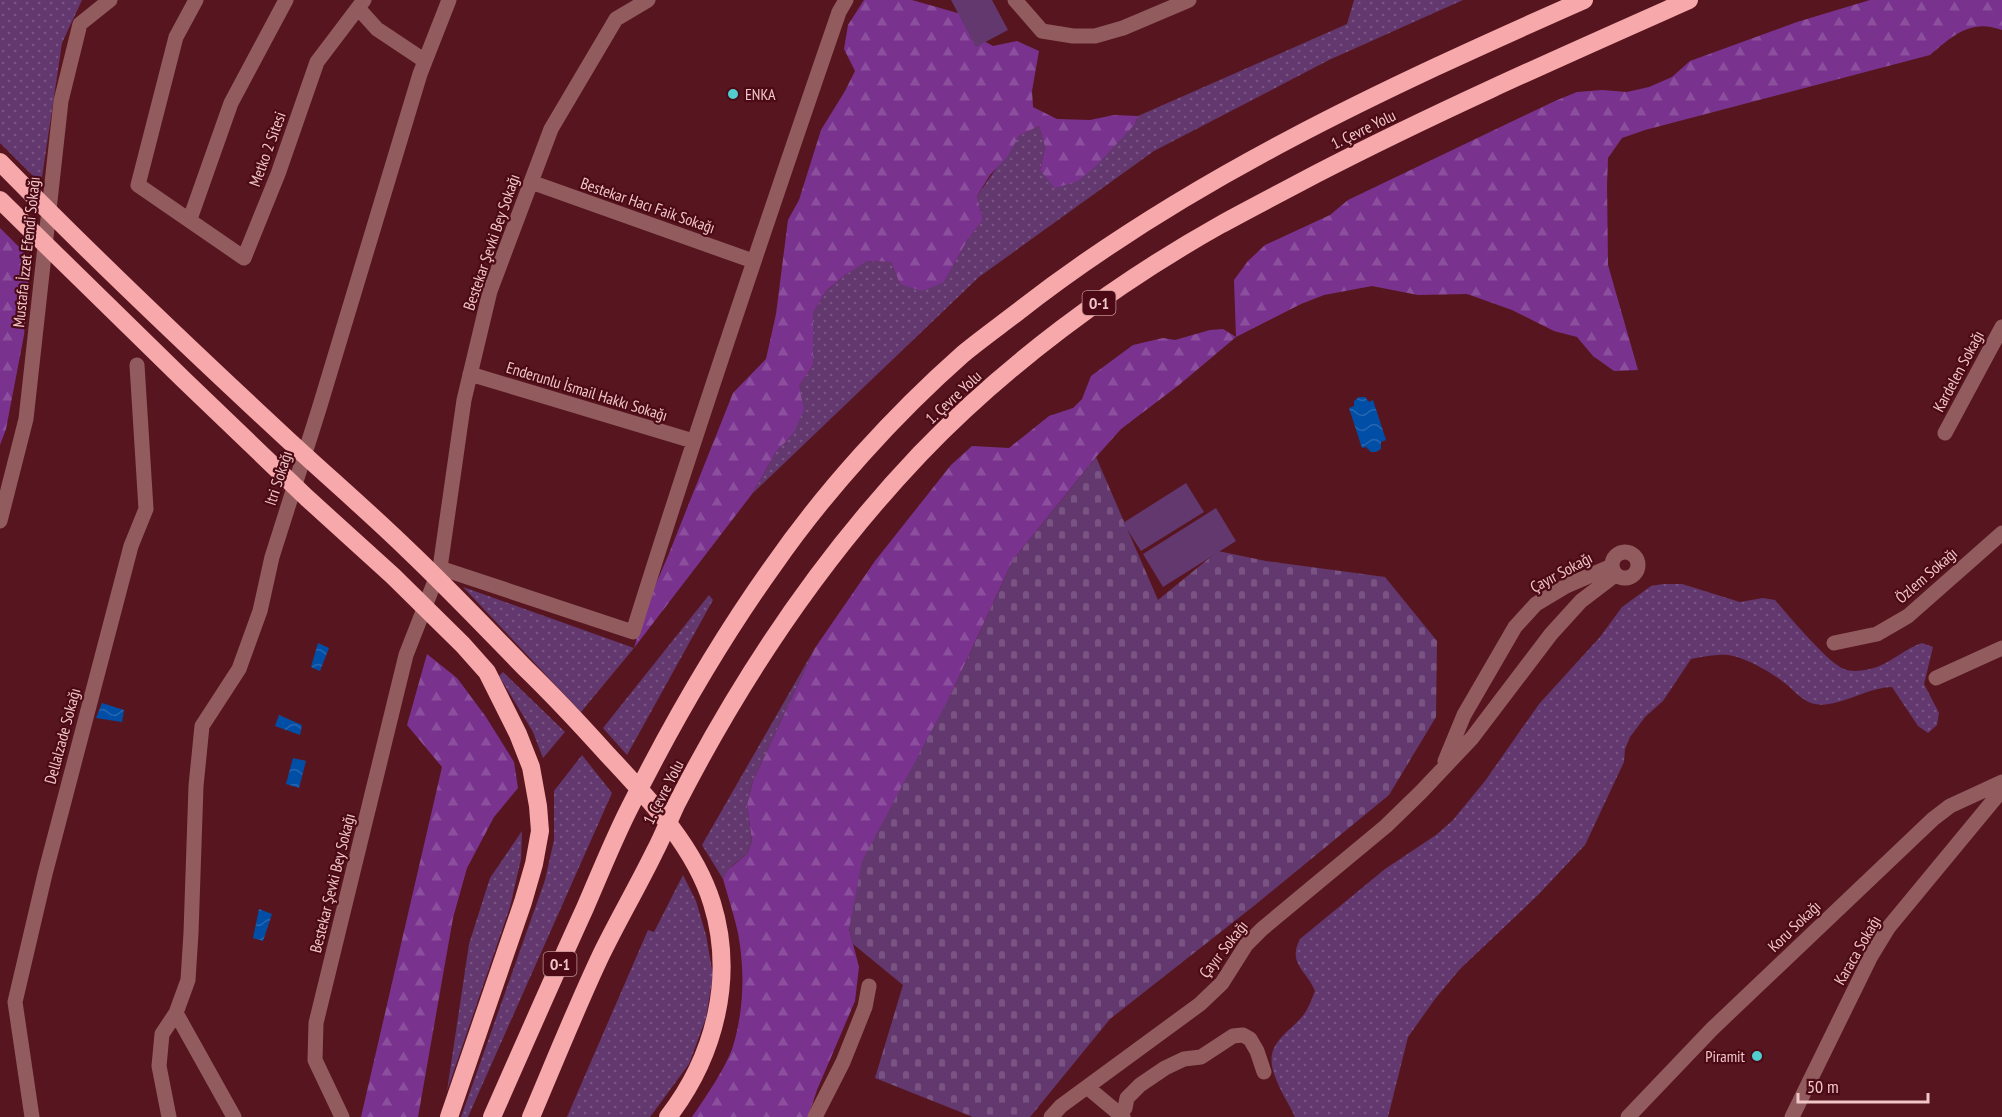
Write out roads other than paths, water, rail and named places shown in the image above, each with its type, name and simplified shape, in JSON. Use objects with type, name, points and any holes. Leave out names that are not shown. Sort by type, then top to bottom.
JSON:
[{"type":"highway","name":"1. Çevre Yolu","points":[[492,1117],[628,812],[687,700],[774,564],[821,503],[898,418],[965,352],[1053,283],[1102,249],[1195,191],[1264,152],[1436,67],[1584,0]]},
{"type":"highway","name":"1. Çevre Yolu","points":[[531,1117],[601,955],[658,846],[676,806],[762,656],[845,541],[921,453],[1001,378],[1039,347],[1131,280],[1217,227],[1357,153],[1503,82],[1689,0]]},
{"type":"highway","points":[[0,162],[211,368],[406,548],[566,708],[649,800],[676,835],[694,864],[711,901],[721,938],[722,980],[715,1021],[704,1056],[668,1117]]},
{"type":"highway","points":[[0,200],[307,498],[393,576],[463,645],[487,672],[518,734],[531,767],[538,806],[540,831],[534,864],[523,902],[448,1117]]},
{"type":"street","name":"Mustafa İzzet Efendi Sokağı","points":[[0,521],[26,419],[61,101],[80,24],[110,0]]},
{"type":"street","name":"Metko 2 Sitesi","points":[[196,0],[176,37],[138,185],[244,258],[278,174],[317,62],[361,4]]},
{"type":"street","points":[[190,219],[231,103],[286,0]]},
{"type":"street","name":"Itri Sokağı","points":[[169,1117],[159,1066],[162,1034],[176,1012],[188,980],[196,786],[202,726],[239,669],[260,611],[272,557],[425,61],[449,0]]},
{"type":"street","name":"Bestekar Şevki Bey Sokağı","points":[[342,1117],[315,1060],[316,1023],[406,655],[440,568],[465,400],[490,291],[551,129],[616,19],[648,0]]},
{"type":"street","points":[[440,568],[633,632],[753,261],[838,12],[846,0]]},
{"type":"street","points":[[1015,0],[1042,32],[1073,36],[1095,36],[1124,28],[1189,0]]},
{"type":"street","points":[[361,4],[377,29],[425,61]]},
{"type":"street","name":"Bestekar Hacı Faik Sokağı","points":[[531,182],[753,261]]},
{"type":"street","name":"Kardelen Sokağı","points":[[1945,433],[2002,327]]},
{"type":"street","name":"Dellalzade Sokağı","points":[[32,1117],[15,1002],[45,874],[128,557],[146,509],[137,365]]},
{"type":"street","name":"Enderunlu İsmail Hakkı Sokağı","points":[[470,374],[693,441]]},
{"type":"street","name":"Özlem Sokağı","points":[[1834,643],[1877,634],[1908,616],[2002,533]]},
{"type":"street","name":"Çayır Sokağı","points":[[1051,1117],[1061,1106],[1200,1004],[1222,983],[1246,945],[1263,928],[1386,826],[1473,738],[1551,634],[1613,570],[1566,586],[1536,604],[1515,627],[1464,715],[1441,769]]},
{"type":"street","points":[[1936,678],[2002,648]]},
{"type":"street","name":"Koru Sokağı","points":[[1628,1117],[1712,1029],[1933,819],[1950,806],[2002,783]]},
{"type":"street","name":"Karaca Sokağı","points":[[1792,1117],[1871,956],[1888,928],[2002,790]]},
{"type":"street","points":[[815,1117],[843,1062],[866,1007],[869,986]]},
{"type":"street","points":[[176,1012],[234,1117]]},
{"type":"street","points":[[1087,1087],[1121,1116],[1128,1098],[1134,1091],[1164,1068],[1184,1059],[1201,1057],[1233,1036],[1243,1035],[1250,1039],[1257,1051],[1264,1072]]},
{"type":"water","points":[[1359,397],[1365,397],[1369,402],[1373,400],[1386,440],[1381,442],[1381,449],[1376,452],[1371,452],[1366,447],[1362,448],[1349,408],[1354,406],[1354,401]]},
{"type":"water","points":[[318,643],[329,648],[320,671],[311,667]]},
{"type":"water","points":[[102,703],[124,710],[122,722],[96,718]]},
{"type":"water","points":[[279,715],[302,725],[300,735],[275,726]]},
{"type":"water","points":[[293,758],[306,761],[299,788],[286,784]]},
{"type":"water","points":[[259,909],[272,914],[263,941],[253,938]]},
{"type":"place","name":"ENKA","points":[[733,94]]},
{"type":"place","name":"Piramit","points":[[1757,1056]]}]
